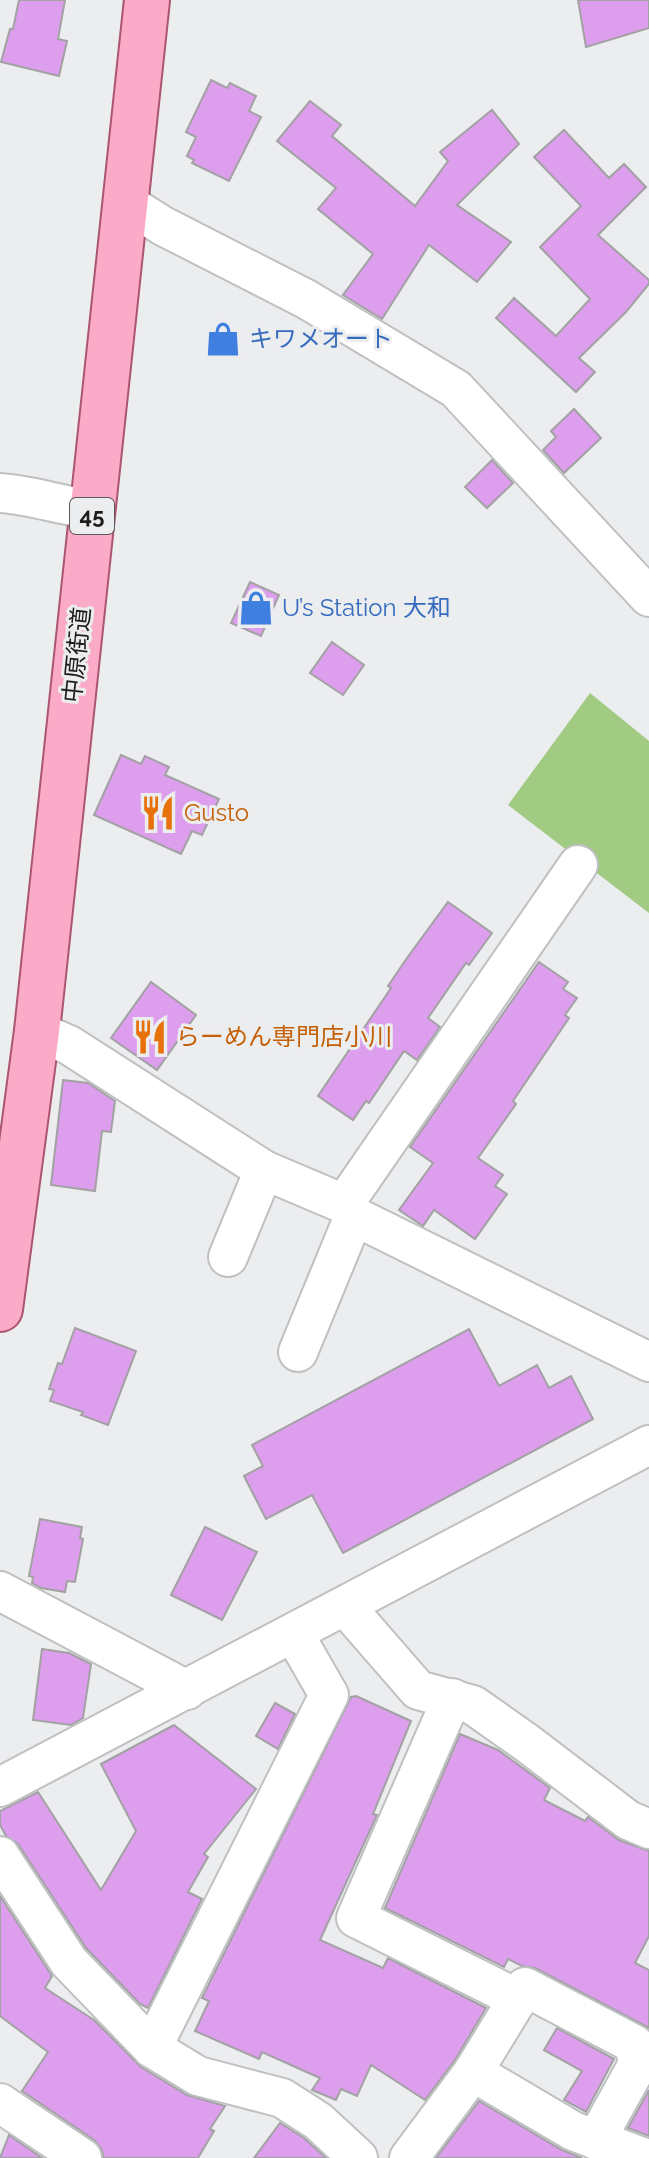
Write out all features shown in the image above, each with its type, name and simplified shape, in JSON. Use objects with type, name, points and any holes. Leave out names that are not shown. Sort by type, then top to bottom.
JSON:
[{"type":"main road","name":"中原街道","points":[[0,1309],[37,1031],[147,0]]},
{"type":"street","points":[[125,202],[163,226],[306,299],[456,389],[649,597]]},
{"type":"street","points":[[0,493],[29,495],[93,509]]},
{"type":"street","points":[[298,1352],[349,1210],[578,865]]},
{"type":"street","points":[[37,1031],[69,1045],[264,1170],[644,1350]]},
{"type":"street","points":[[228,1257],[264,1170]]},
{"type":"street","points":[[0,1787],[649,1445]]},
{"type":"street","points":[[0,1591],[187,1690]]},
{"type":"street","points":[[345,1606],[418,1690],[473,1705],[628,1820],[649,1829]]},
{"type":"street","points":[[152,2048],[329,1695],[294,1634]]},
{"type":"street","points":[[452,1698],[356,1918],[518,1999]]},
{"type":"street","points":[[0,1856],[69,1962],[152,2048],[198,2076],[282,2098],[318,2121],[358,2158]]},
{"type":"street","points":[[409,2158],[473,2072],[525,1987],[634,2044],[638,2064],[596,2140]]},
{"type":"street","points":[[473,2072],[573,2131],[645,2158]]},
{"type":"street","points":[[0,2103],[82,2158]]},
{"type":"green space","points":[[590,693],[649,741],[649,913],[508,805]]},
{"type":"building","points":[[19,0],[65,0],[58,39],[67,41],[59,76],[1,62]]},
{"type":"building","points":[[578,0],[649,0],[649,28],[586,47]]},
{"type":"building","points":[[211,80],[227,88],[230,83],[256,96],[249,111],[261,117],[229,181],[192,163],[194,160],[187,156],[196,137],[186,132]]},
{"type":"building","points":[[310,101],[341,125],[332,136],[415,206],[448,161],[440,152],[492,110],[519,144],[457,205],[511,242],[477,282],[429,245],[382,319],[343,295],[373,254],[318,209],[336,188],[277,141]]},
{"type":"building","points":[[564,130],[609,178],[624,164],[646,187],[598,235],[649,280],[649,284],[626,312],[579,358],[595,372],[576,392],[496,318],[514,298],[556,336],[590,299],[540,247],[581,206],[534,157]]},
{"type":"building","points":[[574,409],[601,438],[564,473],[543,450],[556,437],[551,431]]},
{"type":"building","points":[[492,460],[513,483],[487,508],[465,487]]},
{"type":"building","points":[[250,582],[279,595],[261,636],[231,623]]},
{"type":"building","points":[[332,642],[364,665],[343,695],[310,673]]},
{"type":"building","points":[[121,755],[141,764],[145,756],[169,767],[165,775],[219,799],[202,835],[192,831],[181,854],[94,815]]},
{"type":"building","points":[[448,902],[492,933],[469,965],[466,963],[428,1018],[440,1027],[417,1060],[404,1051],[369,1103],[366,1101],[353,1120],[318,1096],[391,988],[388,986]]},
{"type":"building","points":[[539,962],[568,982],[563,989],[577,998],[565,1015],[569,1018],[513,1101],[516,1104],[478,1158],[503,1175],[495,1186],[507,1194],[475,1239],[434,1210],[423,1226],[399,1210],[433,1163],[410,1147]]},
{"type":"building","points":[[151,982],[196,1015],[157,1070],[111,1038]]},
{"type":"building","points":[[63,1080],[88,1083],[115,1101],[111,1132],[102,1131],[95,1191],[51,1185]]},
{"type":"building","points":[[75,1328],[136,1351],[108,1425],[81,1415],[83,1412],[50,1401],[54,1390],[49,1389]]},
{"type":"building","points":[[469,1329],[499,1386],[537,1365],[549,1388],[571,1376],[593,1419],[343,1553],[312,1495],[266,1519],[244,1476],[263,1466],[252,1445]]},
{"type":"building","points":[[40,1519],[82,1527],[80,1538],[83,1539],[75,1582],[67,1581],[65,1592],[41,1588],[32,1583],[33,1577],[29,1576]]},
{"type":"building","points":[[205,1527],[257,1552],[222,1620],[171,1595]]},
{"type":"building","points":[[42,1649],[69,1653],[91,1664],[83,1718],[71,1725],[33,1720]]},
{"type":"building","points":[[356,1696],[411,1721],[373,1814],[377,1815],[320,1940],[383,1968],[388,1958],[486,2008],[455,2060],[425,2100],[371,2065],[357,2096],[341,2089],[336,2100],[312,2090],[320,2078],[262,2052],[259,2059],[195,2031],[209,2001],[202,1998],[351,1697]]},
{"type":"building","points":[[275,1703],[295,1714],[278,1749],[256,1736]]},
{"type":"building","points":[[174,1725],[256,1789],[204,1854],[208,1857],[188,1892],[202,1899],[148,2008],[140,2004],[86,1948],[18,1844],[6,1836],[0,1825],[0,1811],[38,1792],[101,1890],[136,1831],[101,1764]]},
{"type":"building","points":[[460,1734],[498,1750],[550,1788],[544,1800],[585,1821],[588,1817],[619,1840],[649,1851],[649,1936],[635,1963],[649,1970],[649,2028],[535,1968],[508,1959],[504,1967],[385,1908]]},
{"type":"building","points":[[0,1896],[52,1976],[45,1988],[94,2020],[141,2067],[187,2095],[225,2106],[210,2129],[214,2131],[198,2158],[104,2158],[94,2140],[22,2091],[48,2052],[0,2016]]},
{"type":"building","points":[[557,2028],[614,2059],[586,2112],[564,2100],[582,2071],[544,2050]]},
{"type":"building","points":[[649,2090],[649,2136],[628,2128]]},
{"type":"building","points":[[479,2101],[562,2150],[582,2158],[436,2158]]},
{"type":"building","points":[[280,2123],[304,2138],[326,2158],[254,2158]]},
{"type":"building","points":[[9,2135],[42,2158],[0,2158]]},
{"type":"place","name":"キワメオート","points":[[223,339]]},
{"type":"place","name":"U’s Station 大和","points":[[256,608]]},
{"type":"place","name":"Gusto","points":[[158,813]]},
{"type":"place","name":"らーめん専門店小川","points":[[150,1037]]}]
